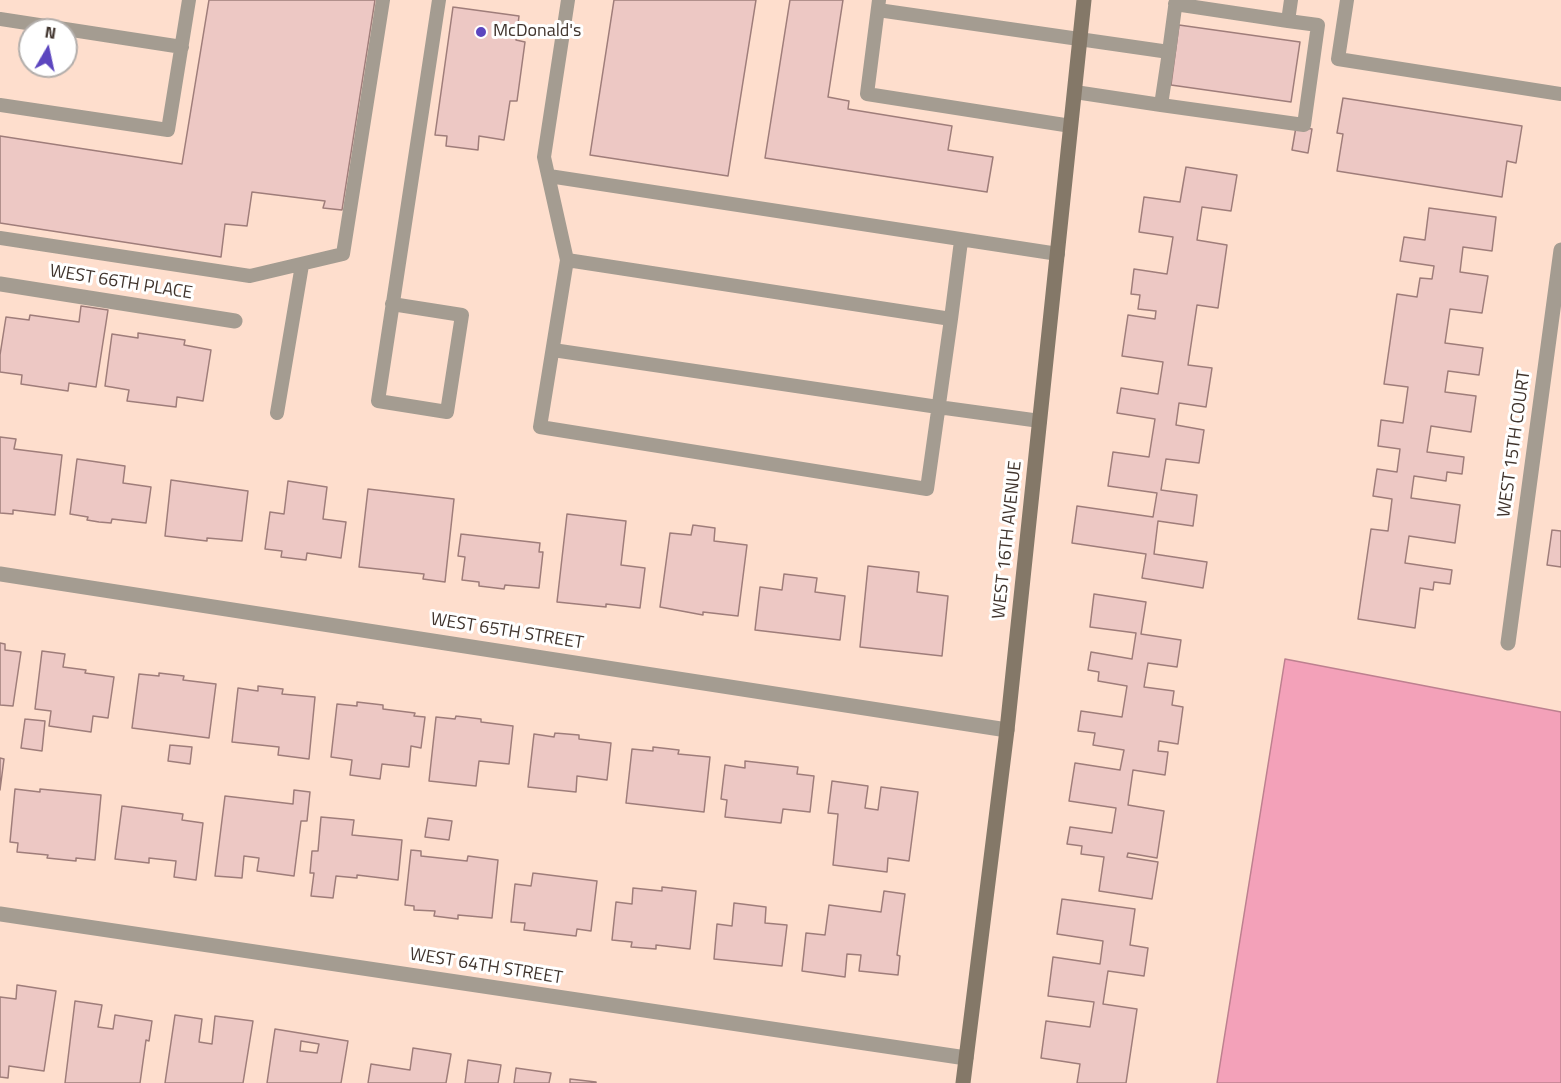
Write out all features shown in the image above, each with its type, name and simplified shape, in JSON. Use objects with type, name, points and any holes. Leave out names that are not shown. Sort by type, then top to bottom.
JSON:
[{"type":"main road","name":"WEST 16TH AVENUE","points":[[963,1083],[1007,730],[1084,0]]},
{"type":"street","name":"WEST 15TH COURT","points":[[1508,643],[1561,250]]},
{"type":"street","name":"WEST 66TH PLACE","points":[[0,284],[235,321]]},
{"type":"street","name":"WEST 65TH STREET","points":[[0,574],[1007,730]]},
{"type":"street","name":"WEST 64TH STREET","points":[[0,914],[966,1058]]},
{"type":"lane","points":[[0,105],[168,130],[189,0]]},
{"type":"lane","points":[[0,238],[250,276],[343,254],[383,0]]},
{"type":"lane","points":[[393,304],[462,315],[447,412],[378,401],[439,0]]},
{"type":"lane","points":[[568,0],[544,158],[567,260],[540,427],[927,489],[961,241]]},
{"type":"lane","points":[[1288,21],[1291,0]]},
{"type":"lane","points":[[1347,0],[1338,58],[1561,94]]},
{"type":"lane","points":[[1075,92],[1161,105],[1304,125],[1318,25],[1176,2],[1161,105]]},
{"type":"lane","points":[[1071,126],[867,94],[879,5],[1169,52]]},
{"type":"lane","points":[[0,19],[182,47]]},
{"type":"lane","points":[[549,176],[961,241],[1058,254]]},
{"type":"lane","points":[[567,260],[951,319]]},
{"type":"lane","points":[[277,412],[302,265]]},
{"type":"lane","points":[[553,350],[1040,421]]},
{"type":"shaded area","points":[[1285,659],[1561,712],[1561,1083],[1217,1083]]},
{"type":"building","points":[[209,0],[375,0],[342,210],[323,208],[325,201],[252,192],[247,226],[225,224],[221,257],[0,223],[0,136],[182,164]]},
{"type":"building","points":[[614,0],[756,0],[728,176],[590,155]]},
{"type":"building","points":[[790,0],[843,0],[828,97],[849,101],[848,109],[952,126],[948,150],[993,157],[987,192],[765,158]]},
{"type":"building","points":[[453,7],[519,16],[516,40],[525,42],[517,101],[510,101],[504,140],[479,136],[478,150],[446,146],[447,136],[435,135]]},
{"type":"building","points":[[1179,25],[1300,42],[1291,102],[1171,85]]},
{"type":"building","points":[[1343,98],[1522,126],[1516,163],[1507,161],[1502,197],[1337,171],[1343,134],[1337,133]]},
{"type":"building","points":[[1296,127],[1312,129],[1308,153],[1292,150]]},
{"type":"building","points":[[1186,167],[1237,175],[1231,211],[1202,207],[1197,240],[1227,245],[1218,308],[1197,305],[1188,365],[1212,368],[1206,407],[1179,403],[1176,425],[1204,430],[1199,463],[1166,459],[1161,490],[1197,495],[1193,526],[1158,521],[1154,554],[1207,562],[1203,588],[1142,578],[1146,554],[1072,543],[1077,506],[1153,517],[1157,493],[1108,486],[1113,452],[1149,457],[1155,419],[1117,413],[1121,388],[1158,394],[1163,362],[1122,356],[1128,315],[1155,319],[1156,311],[1138,309],[1140,295],[1131,294],[1134,269],[1167,274],[1173,237],[1139,232],[1144,197],[1180,202]]},
{"type":"building","points":[[1429,208],[1496,217],[1492,251],[1463,247],[1460,272],[1488,276],[1482,313],[1450,309],[1445,343],[1483,348],[1479,375],[1448,371],[1445,392],[1476,396],[1471,432],[1431,426],[1427,452],[1464,457],[1462,474],[1447,472],[1446,481],[1414,476],[1411,498],[1460,505],[1455,543],[1409,536],[1405,563],[1452,570],[1450,584],[1434,582],[1433,590],[1420,588],[1415,628],[1358,619],[1371,529],[1388,531],[1392,499],[1373,496],[1377,469],[1397,472],[1400,449],[1378,446],[1381,420],[1403,423],[1408,387],[1384,384],[1397,294],[1417,297],[1420,278],[1432,279],[1434,266],[1400,261],[1404,237],[1425,240]]},
{"type":"building","points":[[81,306],[108,310],[96,387],[69,383],[68,391],[21,384],[22,375],[0,372],[0,355],[6,317],[29,320],[30,315],[79,322]]},
{"type":"building","points":[[138,333],[185,340],[184,345],[211,350],[203,401],[177,397],[176,407],[127,401],[129,390],[105,386],[112,334],[138,338]]},
{"type":"building","points":[[0,437],[16,439],[14,449],[62,455],[55,515],[13,510],[13,514],[0,513]]},
{"type":"building","points":[[77,459],[125,466],[123,483],[151,487],[146,523],[112,519],[111,523],[99,522],[87,520],[88,517],[70,514]]},
{"type":"building","points":[[171,480],[248,491],[242,541],[207,538],[207,541],[165,536]]},
{"type":"building","points":[[288,481],[327,487],[323,519],[346,522],[341,558],[307,553],[306,560],[281,557],[282,551],[265,549],[270,512],[284,514]]},
{"type":"building","points":[[368,489],[454,499],[445,582],[423,579],[424,574],[359,567]]},
{"type":"building","points":[[567,514],[626,521],[621,565],[645,568],[640,608],[557,602]]},
{"type":"building","points":[[693,525],[715,528],[714,541],[747,545],[738,616],[703,612],[703,615],[660,607],[670,533],[691,535]]},
{"type":"building","points":[[1552,530],[1561,531],[1561,567],[1547,565]]},
{"type":"building","points":[[461,534],[540,543],[539,552],[543,552],[539,588],[505,585],[504,589],[479,586],[479,582],[462,580],[465,557],[458,556]]},
{"type":"building","points":[[868,566],[919,572],[917,592],[948,596],[942,656],[860,647]]},
{"type":"building","points":[[784,574],[817,578],[815,592],[845,596],[840,640],[755,630],[760,587],[782,590]]},
{"type":"building","points":[[1094,594],[1146,602],[1141,634],[1181,640],[1177,667],[1148,663],[1144,687],[1174,691],[1172,705],[1183,707],[1178,744],[1159,741],[1158,751],[1168,752],[1165,775],[1133,770],[1128,805],[1164,811],[1157,858],[1128,853],[1127,857],[1158,862],[1152,899],[1099,891],[1104,857],[1081,854],[1082,846],[1067,844],[1070,827],[1112,833],[1116,808],[1069,801],[1075,763],[1120,770],[1124,750],[1093,745],[1095,733],[1078,731],[1081,711],[1122,717],[1127,686],[1098,681],[1099,672],[1088,670],[1091,652],[1132,659],[1136,633],[1090,627]]},
{"type":"building","points":[[0,643],[5,644],[5,650],[21,652],[13,706],[0,705]]},
{"type":"building","points":[[42,651],[65,654],[63,667],[114,677],[108,718],[93,716],[91,732],[49,726],[51,711],[35,709]]},
{"type":"building","points":[[159,673],[184,676],[183,680],[216,684],[209,738],[132,728],[139,674],[159,676]]},
{"type":"building","points":[[258,686],[283,689],[282,694],[315,697],[309,759],[278,755],[279,747],[232,742],[238,688],[258,691]]},
{"type":"building","points":[[357,702],[383,705],[383,709],[415,713],[414,716],[425,717],[421,748],[411,746],[409,767],[382,764],[380,779],[350,775],[352,760],[331,757],[337,704],[357,706]]},
{"type":"building","points":[[456,716],[513,726],[509,764],[479,761],[476,786],[429,781],[436,717],[455,719]]},
{"type":"building","points":[[25,719],[45,721],[42,751],[21,748]]},
{"type":"building","points":[[555,733],[579,735],[579,739],[611,743],[607,780],[577,776],[576,792],[528,787],[534,734],[554,737]]},
{"type":"building","points":[[170,745],[192,747],[190,764],[168,761]]},
{"type":"building","points":[[653,747],[679,750],[678,754],[710,757],[704,812],[626,803],[632,749],[653,751]]},
{"type":"building","points":[[0,758],[4,759],[0,790]]},
{"type":"building","points":[[745,761],[798,767],[797,774],[814,776],[810,812],[783,809],[781,823],[725,817],[727,800],[721,799],[725,765],[745,768]]},
{"type":"building","points":[[832,781],[868,786],[865,808],[878,810],[881,787],[918,792],[909,861],[888,858],[887,872],[833,865],[838,814],[828,813]]},
{"type":"building","points":[[15,789],[101,795],[95,860],[76,858],[76,861],[17,852],[18,843],[10,842]]},
{"type":"building","points":[[294,790],[310,792],[307,821],[301,821],[294,876],[257,871],[259,858],[244,856],[242,878],[215,876],[225,796],[293,804]]},
{"type":"building","points":[[122,806],[183,814],[182,820],[203,823],[196,880],[174,877],[176,861],[149,858],[149,863],[115,859]]},
{"type":"building","points":[[321,817],[354,820],[352,835],[402,840],[398,880],[357,875],[357,878],[336,876],[333,898],[311,896],[314,873],[310,873],[312,851],[318,851]]},
{"type":"building","points":[[428,818],[452,821],[449,840],[425,837]]},
{"type":"building","points":[[411,850],[421,851],[421,856],[467,861],[468,856],[498,860],[492,918],[458,915],[458,919],[434,916],[435,911],[414,910],[414,906],[405,905]]},
{"type":"building","points":[[533,873],[597,881],[591,931],[577,929],[576,936],[524,930],[525,923],[511,922],[515,884],[531,886]]},
{"type":"building","points":[[662,887],[696,891],[690,949],[656,945],[656,949],[631,947],[632,942],[612,940],[616,902],[632,904],[633,888],[662,891]]},
{"type":"building","points":[[884,891],[905,894],[897,955],[900,956],[898,975],[859,971],[861,955],[847,954],[845,977],[802,971],[806,933],[825,935],[829,905],[881,912]]},
{"type":"building","points":[[1062,899],[1135,909],[1130,945],[1148,948],[1144,976],[1108,971],[1103,1004],[1137,1009],[1126,1083],[1077,1083],[1080,1064],[1041,1058],[1046,1021],[1090,1027],[1094,1002],[1048,996],[1053,957],[1100,964],[1103,941],[1057,934]]},
{"type":"building","points":[[734,903],[766,907],[765,923],[787,925],[782,966],[714,959],[717,924],[732,926]]},
{"type":"building","points":[[17,985],[56,991],[44,1071],[9,1066],[8,1078],[0,1077],[0,997],[16,999]]},
{"type":"building","points":[[75,1001],[102,1005],[98,1027],[113,1029],[115,1015],[152,1021],[149,1041],[146,1040],[140,1083],[65,1083]]},
{"type":"building","points":[[175,1015],[202,1019],[199,1042],[212,1044],[215,1016],[253,1021],[243,1083],[165,1083]]},
{"type":"building","points":[[275,1029],[348,1041],[341,1083],[267,1083]],"holes":[[[301,1041],[319,1044],[317,1053],[300,1051]]]},
{"type":"building","points":[[413,1048],[451,1054],[446,1083],[368,1083],[371,1064],[410,1070]]},
{"type":"building","points":[[468,1060],[501,1065],[498,1083],[465,1083]]},
{"type":"building","points":[[516,1068],[551,1073],[549,1083],[514,1083]]},
{"type":"building","points":[[570,1079],[596,1082],[596,1083],[570,1083]]},
{"type":"place","name":"McDonald's","points":[[481,32]]}]
